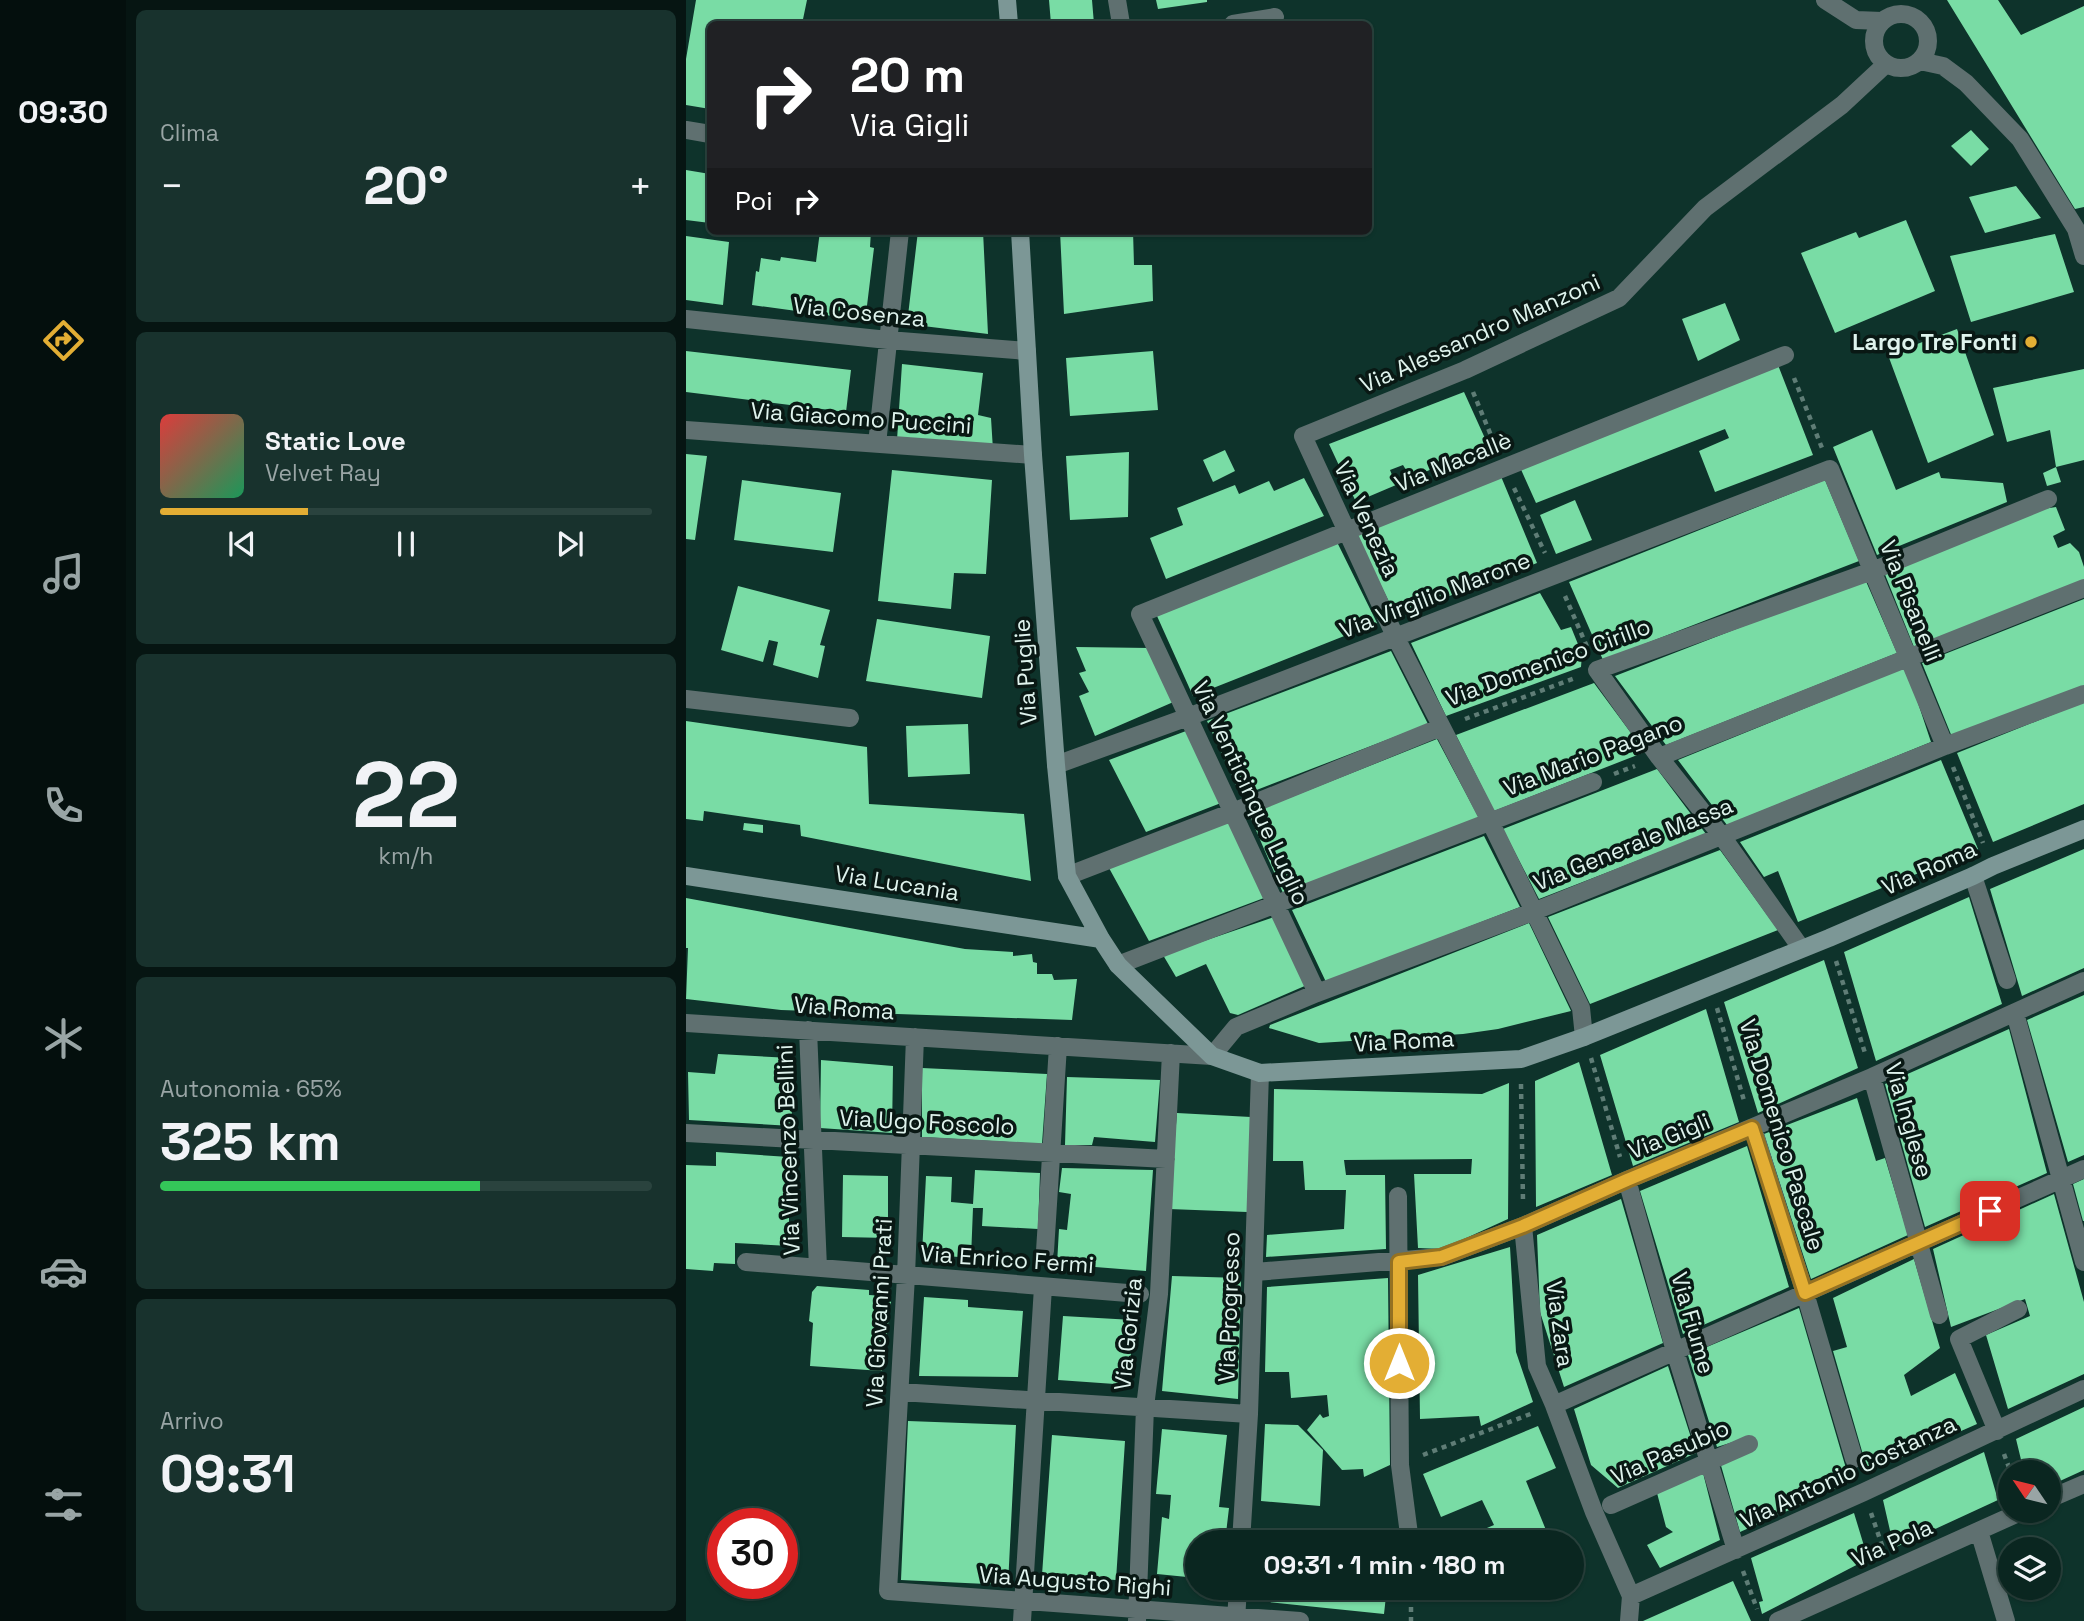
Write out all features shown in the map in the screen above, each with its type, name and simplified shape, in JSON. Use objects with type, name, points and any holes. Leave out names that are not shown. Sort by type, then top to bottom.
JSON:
[{"type":"street","points":[[1007,0],[1009,21]]},
{"type":"street","points":[[1117,0],[1120,21]]},
{"type":"street","points":[[1825,0],[1856,20],[1882,21]]},
{"type":"street","points":[[1920,61],[1928,47],[1927,30],[1916,18],[1899,7],[1877,28],[1874,43],[1876,51],[1886,64],[1894,67],[1903,68],[1920,61],[1943,66],[1966,83],[2020,139],[2080,227],[2084,256]]},
{"type":"street","points":[[1251,21],[1275,17]]},
{"type":"street","name":"Via Alessandro Manzoni","points":[[1303,436],[1465,370],[1619,298],[1705,208],[1842,105],[1886,64]]},
{"type":"street","points":[[686,130],[707,134]]},
{"type":"street","points":[[877,444],[900,235]]},
{"type":"street","name":"Via Puglie","points":[[1020,235],[1033,455],[1067,876],[1101,940],[1118,965],[1212,1056]]},
{"type":"street","name":"Via Cosenza","points":[[686,319],[1027,351]]},
{"type":"street","name":"Via Macallè","points":[[1140,614],[1785,355]]},
{"type":"street","name":"Via Giacomo Puccini","points":[[686,430],[1033,455]]},
{"type":"street","name":"Via Venezia","points":[[1303,436],[1395,636],[1490,821],[1581,1008],[1584,1037]]},
{"type":"street","name":"Via Pisanelli","points":[[1830,469],[1945,746]]},
{"type":"street","name":"Via Virgilio Marone","points":[[1056,765],[1830,469]]},
{"type":"street","name":"Via Domenico Cirillo","points":[[1597,670],[1872,571],[2048,499]]},
{"type":"street","name":"Via Mario Pagano","points":[[1659,757],[2084,588]]},
{"type":"street","name":"Via Venticinque Luglio","points":[[1140,614],[1317,993]]},
{"type":"street","points":[[1597,670],[1659,757],[1721,835],[1801,948]]},
{"type":"street","name":"Via Generale Massa","points":[[1212,1056],[1236,1027],[1317,993],[1535,911],[1945,746],[2084,694]]},
{"type":"street","points":[[686,699],[850,719]]},
{"type":"street","name":"Via Domenico Cirillo","points":[[1067,876],[1441,727]]},
{"type":"street","name":"Via Mario Pagano","points":[[1118,965],[1593,782]]},
{"type":"street","name":"Via Roma","points":[[686,1023],[1212,1056],[1260,1073],[1521,1059],[1584,1037],[1829,938],[2084,829]]},
{"type":"street","name":"Via Lucania","points":[[686,876],[1101,940]]},
{"type":"street","points":[[1973,876],[2007,980]]},
{"type":"street","name":"Via Gigli","points":[[1255,1272],[1441,1257],[1523,1226],[1872,1077],[2084,981]]},
{"type":"street","points":[[2015,1013],[2084,1262]]},
{"type":"street","name":"Via Vincenzo Bellini","points":[[808,1030],[818,1268]]},
{"type":"street","name":"Via Giovanni Prati","points":[[888,1591],[906,1276],[915,1037]]},
{"type":"street","points":[[1045,1251],[1058,1046]]},
{"type":"street","name":"Via Gorizia","points":[[1137,1615],[1145,1407],[1159,1294],[1171,1053]]},
{"type":"street","name":"Via Progresso","points":[[1242,1530],[1255,1272],[1260,1073]]},
{"type":"street","name":"Via Inglese","points":[[1872,1077],[1939,1315]]},
{"type":"street","name":"Via Domenico Pascale","points":[[1752,1128],[1854,1459]]},
{"type":"street","name":"Via Ugo Foscolo","points":[[686,1133],[1166,1159]]},
{"type":"street","points":[[1554,1405],[2084,1169]]},
{"type":"street","name":"Via Fiume","points":[[1627,1180],[1675,1351],[1736,1550]]},
{"type":"street","points":[[1398,1196],[1400,1465],[1408,1530]]},
{"type":"street","name":"Via Zara","points":[[1523,1226],[1537,1366],[1594,1512],[1631,1596],[1629,1621]]},
{"type":"street","name":"Via Enrico Fermi","points":[[746,1262],[1140,1294]]},
{"type":"street","points":[[1023,1621],[1043,1286]]},
{"type":"street","points":[[1997,1430],[1959,1339],[2018,1309]]},
{"type":"street","name":"Via Antonio Costanza","points":[[1631,1596],[2084,1389]]},
{"type":"street","points":[[900,1392],[1249,1414]]},
{"type":"street","name":"Via Pasubio","points":[[1611,1505],[1749,1444]]},
{"type":"street","points":[[2062,1494],[2084,1484]]},
{"type":"street","name":"Via Pola","points":[[1778,1621],[1998,1522]]},
{"type":"street","points":[[1979,1531],[2006,1621]]},
{"type":"street","name":"Via Augusto Righi","points":[[888,1591],[1024,1601],[1137,1615],[1300,1621]]},
{"type":"street","points":[[1236,1619],[1237,1600]]},
{"type":"path","points":[[1785,355],[1830,469]]},
{"type":"path","points":[[1465,370],[1505,468],[1597,670]]},
{"type":"path","name":"Via Domenico Cirillo","points":[[1441,727],[1597,670]]},
{"type":"path","points":[[1945,746],[1993,866]]},
{"type":"path","name":"Via Mario Pagano","points":[[1593,782],[1659,757]]},
{"type":"path","name":"Via Inglese","points":[[1829,938],[1872,1077]]},
{"type":"path","name":"Via Domenico Pascale","points":[[1711,986],[1752,1128]]},
{"type":"path","points":[[1584,1037],[1627,1180]]},
{"type":"path","points":[[1521,1059],[1523,1226]]},
{"type":"path","points":[[1400,1465],[1554,1405]]},
{"type":"path","points":[[1736,1550],[1761,1621]]},
{"type":"path","points":[[1411,1600],[1411,1621]]},
{"type":"building","points":[[696,0],[807,0],[803,21],[707,21],[707,108],[686,105],[686,59]]},
{"type":"building","points":[[1049,0],[1092,0],[1094,21],[1051,21]]},
{"type":"building","points":[[1156,0],[1207,0],[1207,2],[1158,9]]},
{"type":"building","points":[[1947,0],[1998,0],[2021,35],[2084,6],[2084,207],[2075,209]]},
{"type":"building","points":[[1971,130],[1989,149],[1971,166],[1951,146]]},
{"type":"building","points":[[686,170],[707,174],[707,223],[686,220]]},
{"type":"building","points":[[2016,186],[2041,218],[1985,233],[1969,197]]},
{"type":"building","points":[[1906,220],[1935,291],[1835,333],[1801,253],[1856,232],[1859,238]]},
{"type":"building","points":[[2055,234],[2074,292],[1971,322],[1950,256]]},
{"type":"building","points":[[819,235],[871,235],[870,247],[874,248],[866,314],[834,310],[833,316],[752,305],[756,271],[759,272],[761,258],[780,261],[781,257],[816,262]]},
{"type":"building","points":[[918,235],[983,235],[988,334],[907,324]]},
{"type":"building","points":[[1060,235],[1133,235],[1134,265],[1152,265],[1153,301],[1064,314]]},
{"type":"building","points":[[686,236],[729,242],[723,305],[686,300]]},
{"type":"building","points":[[1725,303],[1740,340],[1698,361],[1682,319]]},
{"type":"building","points":[[1957,329],[1994,435],[1928,463],[1888,355]]},
{"type":"building","points":[[686,351],[851,370],[846,412],[686,392]]},
{"type":"building","points":[[1153,351],[1158,410],[1070,416],[1066,358]]},
{"type":"building","points":[[902,364],[983,373],[978,415],[991,418],[993,450],[897,440]]},
{"type":"building","points":[[1778,365],[1813,455],[1715,492],[1699,451],[1729,438],[1725,429],[1536,503],[1519,465]]},
{"type":"building","points":[[2084,369],[2084,460],[2056,467],[2050,430],[2007,442],[1993,388]]},
{"type":"building","points":[[1464,392],[1488,445],[1411,478],[1403,465],[1390,470],[1396,485],[1356,502],[1329,444]]},
{"type":"building","points":[[1872,430],[1896,490],[1939,472],[1941,478],[2003,483],[2007,502],[1877,555],[1833,447]]},
{"type":"building","points":[[1225,450],[1235,471],[1213,482],[1203,460]]},
{"type":"building","points":[[1129,452],[1128,517],[1070,520],[1066,456]]},
{"type":"building","points":[[686,454],[707,456],[695,540],[686,539]]},
{"type":"building","points":[[2056,467],[2061,482],[2047,486],[2043,473]]},
{"type":"building","points":[[892,470],[992,480],[986,574],[954,573],[951,609],[878,601]]},
{"type":"building","points":[[1500,474],[1537,563],[1396,616],[1356,535]]},
{"type":"building","points":[[1304,478],[1324,516],[1166,579],[1150,538],[1183,525],[1177,508],[1235,485],[1239,494],[1269,481],[1274,491]]},
{"type":"building","points":[[742,480],[841,493],[833,552],[734,540]]},
{"type":"building","points":[[1825,480],[1859,561],[1603,660],[1569,582]]},
{"type":"building","points":[[1575,500],[1592,540],[1556,554],[1540,515]]},
{"type":"building","points":[[2056,507],[2065,530],[2053,536],[2058,548],[2070,543],[2079,552],[2084,567],[2084,580],[1914,647],[1884,572],[2043,509]]},
{"type":"building","points":[[1336,540],[1377,623],[1193,696],[1157,616]]},
{"type":"building","points":[[1865,579],[1897,653],[1666,745],[1615,676]]},
{"type":"building","points":[[738,586],[830,610],[820,645],[825,646],[818,678],[773,665],[778,642],[769,640],[763,662],[721,650]]},
{"type":"building","points":[[1540,593],[1561,630],[1571,627],[1582,654],[1581,667],[1446,716],[1411,643]]},
{"type":"building","points":[[2084,599],[2084,688],[1952,737],[1922,663]]},
{"type":"building","points":[[877,619],[990,636],[982,698],[866,681]]},
{"type":"building","points":[[1076,647],[1150,648],[1178,700],[1095,736],[1079,696],[1089,692],[1079,673],[1086,671]]},
{"type":"building","points":[[1391,651],[1428,724],[1241,796],[1207,721]]},
{"type":"building","points":[[1906,667],[1931,742],[1727,825],[1678,760]]},
{"type":"building","points":[[1594,683],[1645,752],[1494,811],[1456,735]]},
{"type":"building","points":[[2084,702],[2084,804],[1993,842],[1957,753]]},
{"type":"building","points":[[686,721],[867,747],[869,804],[1024,814],[1031,881],[801,836],[800,825],[704,811],[703,821],[686,819]]},
{"type":"building","points":[[968,724],[970,774],[908,777],[906,726]]},
{"type":"building","points":[[1186,731],[1221,803],[1146,832],[1109,760]]},
{"type":"building","points":[[1437,739],[1480,820],[1283,893],[1249,814]]},
{"type":"building","points":[[1941,760],[1978,849],[1798,922],[1778,871],[1764,877],[1740,842]]},
{"type":"building","points":[[1657,769],[1706,834],[1539,899],[1503,829]]},
{"type":"building","points":[[1230,820],[1264,898],[1149,941],[1109,868]]},
{"type":"building","points":[[744,823],[763,825],[763,833],[743,830]]},
{"type":"building","points":[[1484,836],[1520,907],[1326,982],[1292,910]]},
{"type":"building","points":[[2084,849],[2084,968],[2022,996],[1990,889]]},
{"type":"building","points":[[1720,850],[1778,930],[1590,1004],[1548,917]]},
{"type":"building","points":[[1969,897],[2002,1004],[1876,1061],[1844,952]]},
{"type":"building","points":[[686,898],[965,949],[1013,952],[1013,956],[1032,954],[1033,962],[1037,963],[1037,974],[1052,974],[1054,980],[1077,979],[1072,1020],[781,1010],[686,999]]},
{"type":"building","points":[[1274,917],[1307,985],[1238,1015],[1230,1013],[1206,964],[1176,977],[1163,955]]},
{"type":"building","points":[[1529,923],[1571,1011],[1498,1029],[1463,1034],[1319,1043],[1269,1028],[1270,1025]]},
{"type":"building","points":[[1824,960],[1858,1068],[1758,1113],[1724,1002]]},
{"type":"building","points":[[2084,995],[2084,1155],[2068,1162],[2027,1020]]},
{"type":"building","points":[[1706,1009],[1739,1122],[1633,1166],[1600,1055]]},
{"type":"building","points":[[2009,1029],[2047,1173],[1925,1227],[1885,1084]]},
{"type":"building","points":[[718,1054],[791,1058],[792,1126],[689,1120],[688,1072],[715,1074]]},
{"type":"building","points":[[821,1060],[893,1066],[892,1133],[820,1128]]},
{"type":"building","points":[[1579,1062],[1612,1175],[1536,1207],[1535,1081]]},
{"type":"building","points":[[922,1068],[1047,1074],[1042,1144],[922,1137]]},
{"type":"building","points":[[1067,1077],[1160,1080],[1155,1142],[1094,1137],[1092,1145],[1065,1145]]},
{"type":"building","points":[[1509,1083],[1508,1219],[1442,1249],[1418,1248],[1414,1174],[1471,1174],[1472,1159],[1344,1160],[1346,1175],[1385,1175],[1386,1249],[1266,1257],[1267,1235],[1344,1229],[1346,1190],[1305,1190],[1303,1161],[1273,1161],[1274,1089],[1482,1094]]},
{"type":"building","points":[[1857,1098],[1876,1161],[1885,1158],[1908,1235],[1811,1279],[1764,1134]]},
{"type":"building","points":[[1177,1113],[1251,1117],[1247,1212],[1169,1209]]},
{"type":"building","points":[[1747,1146],[1789,1287],[1683,1334],[1640,1191]]},
{"type":"building","points":[[716,1152],[789,1157],[789,1246],[735,1243],[735,1264],[714,1263],[713,1271],[686,1269],[686,1165],[716,1166]]},
{"type":"building","points":[[1062,1168],[1153,1170],[1146,1271],[1057,1264],[1059,1229],[1067,1230],[1071,1194],[1059,1192]]},
{"type":"building","points":[[975,1170],[1040,1173],[1038,1229],[982,1226],[983,1208],[973,1208],[971,1258],[922,1254],[926,1176],[952,1177],[951,1202],[973,1204]]},
{"type":"building","points":[[843,1175],[888,1176],[888,1238],[842,1237]]},
{"type":"building","points":[[2084,1179],[2084,1221],[2083,1221],[2073,1184]]},
{"type":"building","points":[[2054,1194],[2084,1302],[2084,1374],[2008,1409],[1986,1335],[2030,1316],[2025,1299],[1951,1327],[1933,1249]]},
{"type":"building","points":[[1621,1199],[1663,1343],[1564,1387],[1540,1312],[1537,1235]]},
{"type":"building","points":[[1510,1247],[1516,1352],[1533,1402],[1481,1426],[1479,1416],[1420,1419],[1418,1275]]},
{"type":"building","points":[[1914,1259],[1940,1348],[1904,1375],[1911,1396],[1955,1373],[1977,1424],[1868,1472],[1833,1351],[1847,1347],[1833,1298]]},
{"type":"building","points":[[1172,1276],[1241,1278],[1238,1399],[1162,1391]]},
{"type":"building","points":[[1388,1278],[1390,1465],[1364,1477],[1363,1469],[1342,1470],[1307,1430],[1320,1414],[1323,1418],[1329,1416],[1327,1395],[1291,1398],[1289,1372],[1265,1372],[1267,1287]]},
{"type":"building","points":[[817,1286],[869,1290],[869,1295],[884,1296],[891,1302],[882,1371],[810,1366],[813,1323],[809,1321],[812,1292]]},
{"type":"building","points":[[924,1297],[968,1300],[968,1307],[1023,1311],[1018,1377],[919,1376]]},
{"type":"building","points":[[1799,1308],[1850,1482],[1825,1493],[1822,1477],[1801,1488],[1805,1503],[1740,1532],[1720,1462],[1749,1437],[1717,1447],[1688,1355]]},
{"type":"building","points":[[1063,1316],[1133,1320],[1129,1385],[1058,1380]]},
{"type":"building","points":[[1668,1366],[1696,1453],[1618,1488],[1591,1465],[1574,1409]]},
{"type":"building","points":[[2084,1407],[2084,1470],[2062,1480],[2062,1460],[2021,1460],[2016,1439]]},
{"type":"building","points":[[908,1421],[1016,1425],[1008,1585],[901,1580]]},
{"type":"building","points":[[1265,1424],[1298,1425],[1323,1450],[1320,1506],[1261,1501]]},
{"type":"building","points":[[1538,1426],[1556,1468],[1526,1481],[1546,1530],[1482,1530],[1494,1525],[1482,1500],[1441,1517],[1423,1474]]},
{"type":"building","points":[[1162,1429],[1227,1435],[1219,1507],[1229,1508],[1226,1530],[1185,1530],[1185,1577],[1157,1574],[1162,1517],[1169,1519],[1171,1495],[1156,1494]]},
{"type":"building","points":[[1052,1435],[1125,1441],[1116,1580],[1042,1575]]},
{"type":"building","points":[[1984,1452],[1998,1500],[1894,1548],[1883,1500]]},
{"type":"building","points":[[1703,1473],[1720,1540],[1660,1568],[1647,1545],[1673,1532],[1666,1527],[1657,1493]]},
{"type":"building","points":[[1854,1513],[1868,1559],[1762,1614],[1759,1602],[1763,1601],[1751,1558]]},
{"type":"building","points":[[1733,1581],[1751,1621],[1643,1621]]},
{"type":"building","points":[[1259,1600],[1386,1600],[1384,1614]]},
{"type":"place","name":"Largo Tre Fonti","points":[[2031,342]]},
{"type":"route","points":[[1399,1363],[1399,1262],[1441,1257],[1523,1226],[1752,1128],[1805,1293],[1990,1211]]}]
